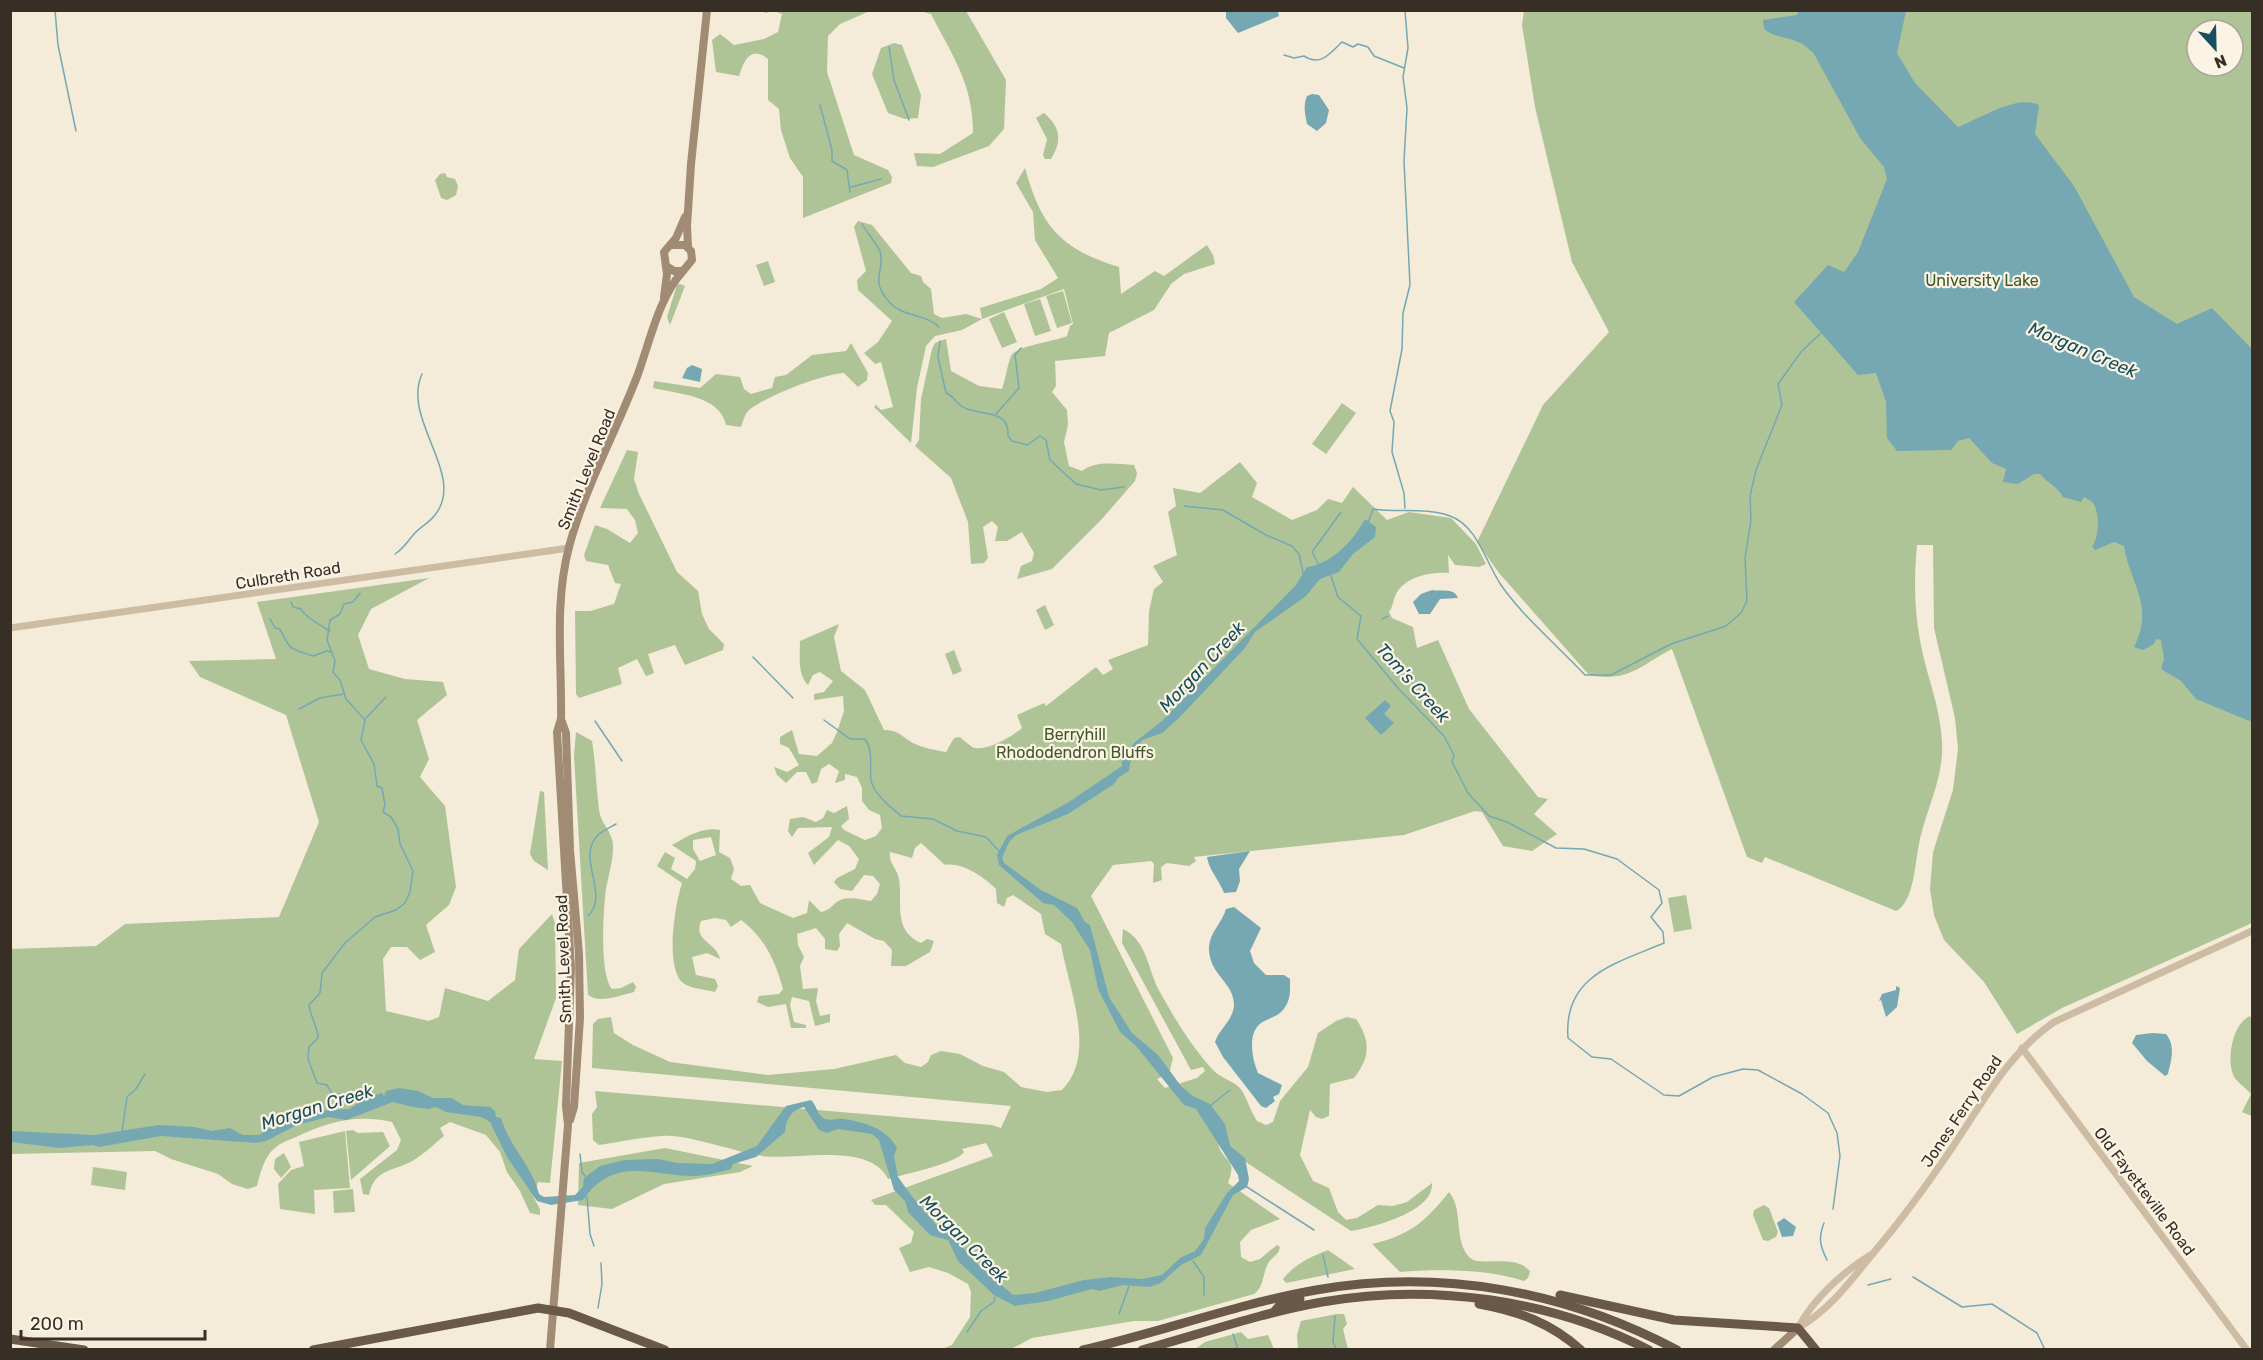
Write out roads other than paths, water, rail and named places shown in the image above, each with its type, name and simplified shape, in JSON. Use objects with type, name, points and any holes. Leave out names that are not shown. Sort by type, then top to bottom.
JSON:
[{"type":"highway","points":[[1083,1350],[1315,1290],[1401,1281],[1461,1284],[1517,1291],[1585,1309],[1649,1335],[1677,1350]]},
{"type":"highway","points":[[1517,1291],[1527,1288],[1674,1320],[1798,1328],[1816,1350]]},
{"type":"highway","points":[[1274,1313],[1280,1305],[1308,1297],[1315,1290]]},
{"type":"highway","points":[[1142,1350],[1274,1313],[1358,1297],[1410,1294],[1457,1297],[1547,1311],[1603,1329],[1649,1350]]},
{"type":"highway","points":[[1457,1297],[1533,1318],[1562,1335],[1581,1350]]},
{"type":"highway","points":[[1240,1322],[1245,1316],[1269,1306],[1274,1299]]},
{"type":"highway","points":[[313,1350],[532,1309],[552,1309],[569,1313],[664,1350]]},
{"type":"highway","points":[[10,1339],[84,1350]]},
{"type":"main road","points":[[688,212],[663,257],[666,266],[674,271],[683,271],[692,260],[688,247],[688,212],[707,10]]},
{"type":"main road","points":[[671,245],[680,243],[688,247]]},
{"type":"main road","name":"Smith Level Road","points":[[550,1350],[568,1125],[566,1106],[571,1000],[557,732],[561,719],[560,605],[569,548],[589,489],[618,427],[662,307],[667,283],[666,266]]},
{"type":"main road","name":"Smith Level Road","points":[[662,307],[683,271]]},
{"type":"main road","name":"Smith Level Road","points":[[561,719],[566,734],[580,1011],[575,1101],[568,1125]]},
{"type":"main road","points":[[566,884],[573,917],[576,1006],[580,1011]]},
{"type":"main road","name":"Jones Ferry Road","points":[[1774,1350],[1798,1328]]},
{"type":"street","name":"Culbreth Road","points":[[10,628],[569,548]]},
{"type":"street","name":"Jones Ferry Road","points":[[1798,1328],[1813,1305],[1857,1263],[1874,1253],[1904,1219],[1996,1080],[2022,1048],[2054,1022],[2253,931]]},
{"type":"street","name":"Old Fayetteville Road","points":[[2022,1048],[2247,1350]]},
{"type":"water","points":[[1226,11],[1278,11],[1279,16],[1238,33],[1226,18]]},
{"type":"water","name":"University Lake","points":[[1798,11],[1906,11],[1897,53],[1915,83],[1958,127],[2009,105],[2030,102],[2039,105],[2035,134],[2074,186],[2134,297],[2177,324],[2212,308],[2252,349],[2252,722],[2196,699],[2181,681],[2161,669],[2164,659],[2161,640],[2156,639],[2154,644],[2143,650],[2134,647],[2142,619],[2139,595],[2124,546],[2114,542],[2095,550],[2092,546],[2098,525],[2097,513],[2092,502],[2084,497],[2081,502],[2063,497],[2040,474],[2034,474],[2018,484],[2003,482],[2006,469],[1992,463],[1969,438],[1958,441],[1951,450],[1897,451],[1887,438],[1886,402],[1876,373],[1858,375],[1794,302],[1828,265],[1844,272],[1858,252],[1887,179],[1884,167],[1860,138],[1814,54],[1801,43],[1769,33],[1764,29],[1763,20],[1797,15]]},
{"type":"water","points":[[1319,95],[1329,110],[1326,123],[1317,131],[1307,124],[1305,113],[1307,96]]},
{"type":"water","points":[[692,365],[702,369],[700,382],[682,378],[687,368]]},
{"type":"water","points":[[1365,519],[1376,527],[1375,537],[1353,554],[1339,572],[1320,579],[1306,596],[1255,632],[1245,648],[1179,718],[1162,733],[1142,740],[1130,763],[1129,771],[1118,778],[1114,784],[1068,814],[1016,835],[1009,842],[1002,858],[1004,863],[1041,890],[1077,908],[1085,922],[1090,925],[1109,997],[1132,1033],[1158,1055],[1181,1086],[1193,1096],[1210,1104],[1225,1124],[1230,1146],[1245,1158],[1249,1179],[1247,1187],[1233,1195],[1201,1255],[1181,1265],[1161,1283],[1150,1287],[1123,1285],[1099,1291],[1092,1289],[1048,1301],[1015,1306],[994,1295],[958,1261],[948,1240],[930,1235],[908,1212],[905,1201],[894,1190],[879,1140],[872,1134],[838,1129],[827,1133],[819,1130],[804,1107],[793,1113],[788,1119],[785,1132],[756,1157],[733,1164],[731,1169],[694,1176],[634,1171],[620,1173],[608,1177],[595,1186],[583,1200],[551,1205],[537,1201],[507,1157],[490,1122],[481,1117],[446,1112],[436,1107],[429,1109],[393,1102],[346,1120],[328,1117],[297,1125],[266,1141],[256,1143],[161,1136],[99,1147],[93,1145],[59,1148],[11,1142],[11,1131],[95,1135],[159,1125],[194,1127],[212,1131],[230,1128],[243,1135],[259,1135],[280,1122],[316,1111],[349,1109],[368,1097],[382,1093],[384,1096],[386,1091],[399,1088],[418,1091],[433,1098],[452,1098],[463,1105],[490,1107],[495,1111],[496,1117],[501,1118],[539,1194],[544,1197],[575,1195],[583,1187],[584,1178],[600,1166],[625,1160],[658,1159],[677,1163],[712,1164],[757,1146],[786,1106],[811,1100],[825,1119],[859,1122],[882,1131],[888,1136],[897,1148],[894,1156],[898,1177],[911,1195],[938,1227],[956,1239],[974,1261],[1013,1295],[1035,1293],[1084,1280],[1111,1277],[1142,1279],[1162,1275],[1180,1258],[1195,1251],[1204,1239],[1205,1228],[1227,1193],[1239,1181],[1238,1175],[1196,1109],[1184,1105],[1136,1046],[1120,1032],[1098,989],[1090,950],[1072,922],[1054,905],[1043,903],[999,865],[997,855],[1007,836],[1069,802],[1122,766],[1122,757],[1135,742],[1162,721],[1296,585],[1307,567],[1325,561],[1341,550],[1355,535]]},
{"type":"water","points":[[1432,590],[1450,591],[1458,598],[1440,599],[1430,614],[1419,614],[1413,602],[1421,594]]},
{"type":"water","points":[[1385,700],[1391,706],[1384,714],[1394,723],[1381,735],[1365,718]]},
{"type":"water","points":[[1250,851],[1239,869],[1240,881],[1236,892],[1224,893],[1207,857]]},
{"type":"water","points":[[1234,907],[1261,928],[1250,951],[1254,963],[1266,975],[1284,975],[1290,979],[1287,1004],[1280,1013],[1257,1027],[1252,1040],[1258,1073],[1282,1085],[1279,1094],[1273,1097],[1275,1101],[1266,1108],[1261,1106],[1223,1057],[1215,1042],[1231,1017],[1234,1006],[1230,991],[1213,965],[1209,947],[1226,909]]},
{"type":"water","points":[[1896,986],[1900,988],[1897,1007],[1886,1017],[1881,1000],[1879,1001],[1882,994],[1896,990]]},
{"type":"water","points":[[2166,1034],[2171,1043],[2171,1059],[2168,1074],[2165,1076],[2147,1061],[2132,1043],[2136,1035]]},
{"type":"water","points":[[1784,1218],[1796,1227],[1793,1236],[1782,1237],[1777,1223]]},
{"type":"waterway","points":[[55,10],[58,45],[76,131]]},
{"type":"waterway","points":[[1405,10],[1408,48],[1403,77],[1407,108],[1404,161],[1410,285],[1403,313],[1402,349],[1390,411],[1394,422],[1392,452],[1404,493],[1405,508]]},
{"type":"waterway","points":[[1284,55],[1294,58],[1304,56],[1315,60],[1320,59],[1342,42],[1353,47],[1358,44],[1368,47],[1374,56],[1404,68]]},
{"type":"waterway","points":[[889,47],[894,80],[909,120]]},
{"type":"waterway","points":[[820,105],[832,150],[832,161],[847,170],[850,192]]},
{"type":"waterway","points":[[851,187],[881,179]]},
{"type":"waterway","points":[[862,224],[880,251],[879,282],[884,295],[895,308],[928,320],[939,327]]},
{"type":"waterway","name":"Morgan Creek","points":[[1368,523],[1373,509],[1441,513],[1459,521],[1474,536],[1501,585],[1541,632],[1585,675],[1611,675],[1671,644],[1726,626],[1741,613],[1747,601],[1745,558],[1751,520],[1750,496],[1756,470],[1782,405],[1778,384],[1801,352],[1822,332]]},
{"type":"waterway","points":[[940,341],[938,357],[946,393],[960,405],[1000,417],[1005,421],[1008,436],[1012,441],[1027,445],[1040,436],[1046,440],[1050,460],[1076,484],[1101,490],[1124,487]]},
{"type":"waterway","points":[[996,414],[1019,388],[1015,355],[1021,348]]},
{"type":"waterway","points":[[395,554],[433,518],[443,499],[444,483],[420,410],[418,392],[422,374]]},
{"type":"waterway","points":[[1184,506],[1223,510],[1266,535],[1292,546],[1299,554],[1304,577]]},
{"type":"waterway","points":[[1319,565],[1312,552],[1341,512]]},
{"type":"waterway","name":"Tom's Creek","points":[[1331,576],[1338,597],[1361,616],[1357,639],[1398,688],[1444,736],[1454,755],[1452,762],[1468,793],[1489,816],[1507,822],[1556,848],[1584,849],[1617,859],[1659,890],[1662,903],[1651,917],[1663,932],[1664,943],[1628,957],[1596,974],[1574,999],[1569,1017],[1568,1038],[1592,1057],[1611,1059],[1664,1095],[1679,1096],[1713,1077],[1743,1069],[1758,1070],[1802,1094],[1828,1113],[1837,1133],[1840,1156],[1833,1209]]},
{"type":"waterway","points":[[341,1111],[340,1094],[332,1094],[327,1085],[317,1083],[308,1059],[309,1047],[318,1038],[309,1005],[320,993],[322,973],[345,943],[375,917],[396,910],[405,903],[410,892],[413,871],[400,844],[398,829],[391,817],[383,812],[385,805],[382,788],[377,786],[374,764],[361,740],[365,720],[346,699],[340,680],[333,672],[335,661],[327,640],[330,620],[340,614],[344,604],[353,602],[360,593]]},
{"type":"waterway","points":[[291,602],[293,607],[301,609],[330,631]]},
{"type":"waterway","points":[[1382,619],[1388,616]]},
{"type":"waterway","points":[[270,619],[295,650],[313,656],[327,651],[332,652]]},
{"type":"waterway","points":[[753,657],[793,698]]},
{"type":"waterway","points":[[299,709],[320,698],[343,694]]},
{"type":"waterway","points":[[366,718],[386,697]]},
{"type":"waterway","points":[[824,720],[850,739],[865,739],[870,754],[872,785],[883,800],[901,816],[933,819],[957,831],[986,837],[999,851]]},
{"type":"waterway","points":[[595,721],[622,761]]},
{"type":"waterway","points":[[588,916],[594,907],[596,897],[590,853],[592,843],[599,834],[616,824]]},
{"type":"waterway","points":[[122,1132],[127,1097],[136,1089],[145,1074]]},
{"type":"waterway","points":[[1210,1106],[1230,1090]]},
{"type":"waterway","points":[[580,1154],[582,1172],[585,1176]]},
{"type":"waterway","points":[[1247,1187],[1314,1230]]},
{"type":"waterway","points":[[583,1196],[587,1197],[590,1234],[594,1246]]},
{"type":"waterway","name":"Tom's Creek","points":[[1824,1223],[1821,1242],[1827,1260]]},
{"type":"waterway","points":[[1323,1255],[1328,1277]]},
{"type":"waterway","points":[[1193,1261],[1204,1277],[1204,1295]]},
{"type":"waterway","points":[[598,1308],[602,1284],[601,1263]]},
{"type":"waterway","name":"Tom's Creek","points":[[1913,1277],[1962,1307],[1992,1304],[2037,1333],[2045,1350]]},
{"type":"waterway","name":"Tom's Creek","points":[[1868,1285],[1891,1279]]},
{"type":"waterway","points":[[1119,1314],[1129,1286]]},
{"type":"waterway","points":[[967,1332],[981,1311],[994,1302],[995,1297]]},
{"type":"waterway","points":[[1335,1316],[1333,1342],[1337,1350]]},
{"type":"waterway","points":[[1233,1334],[1238,1350]]},
{"type":"park label","name":"Berryhill Rhododendron Bluffs","points":[[1075,743]]}]
